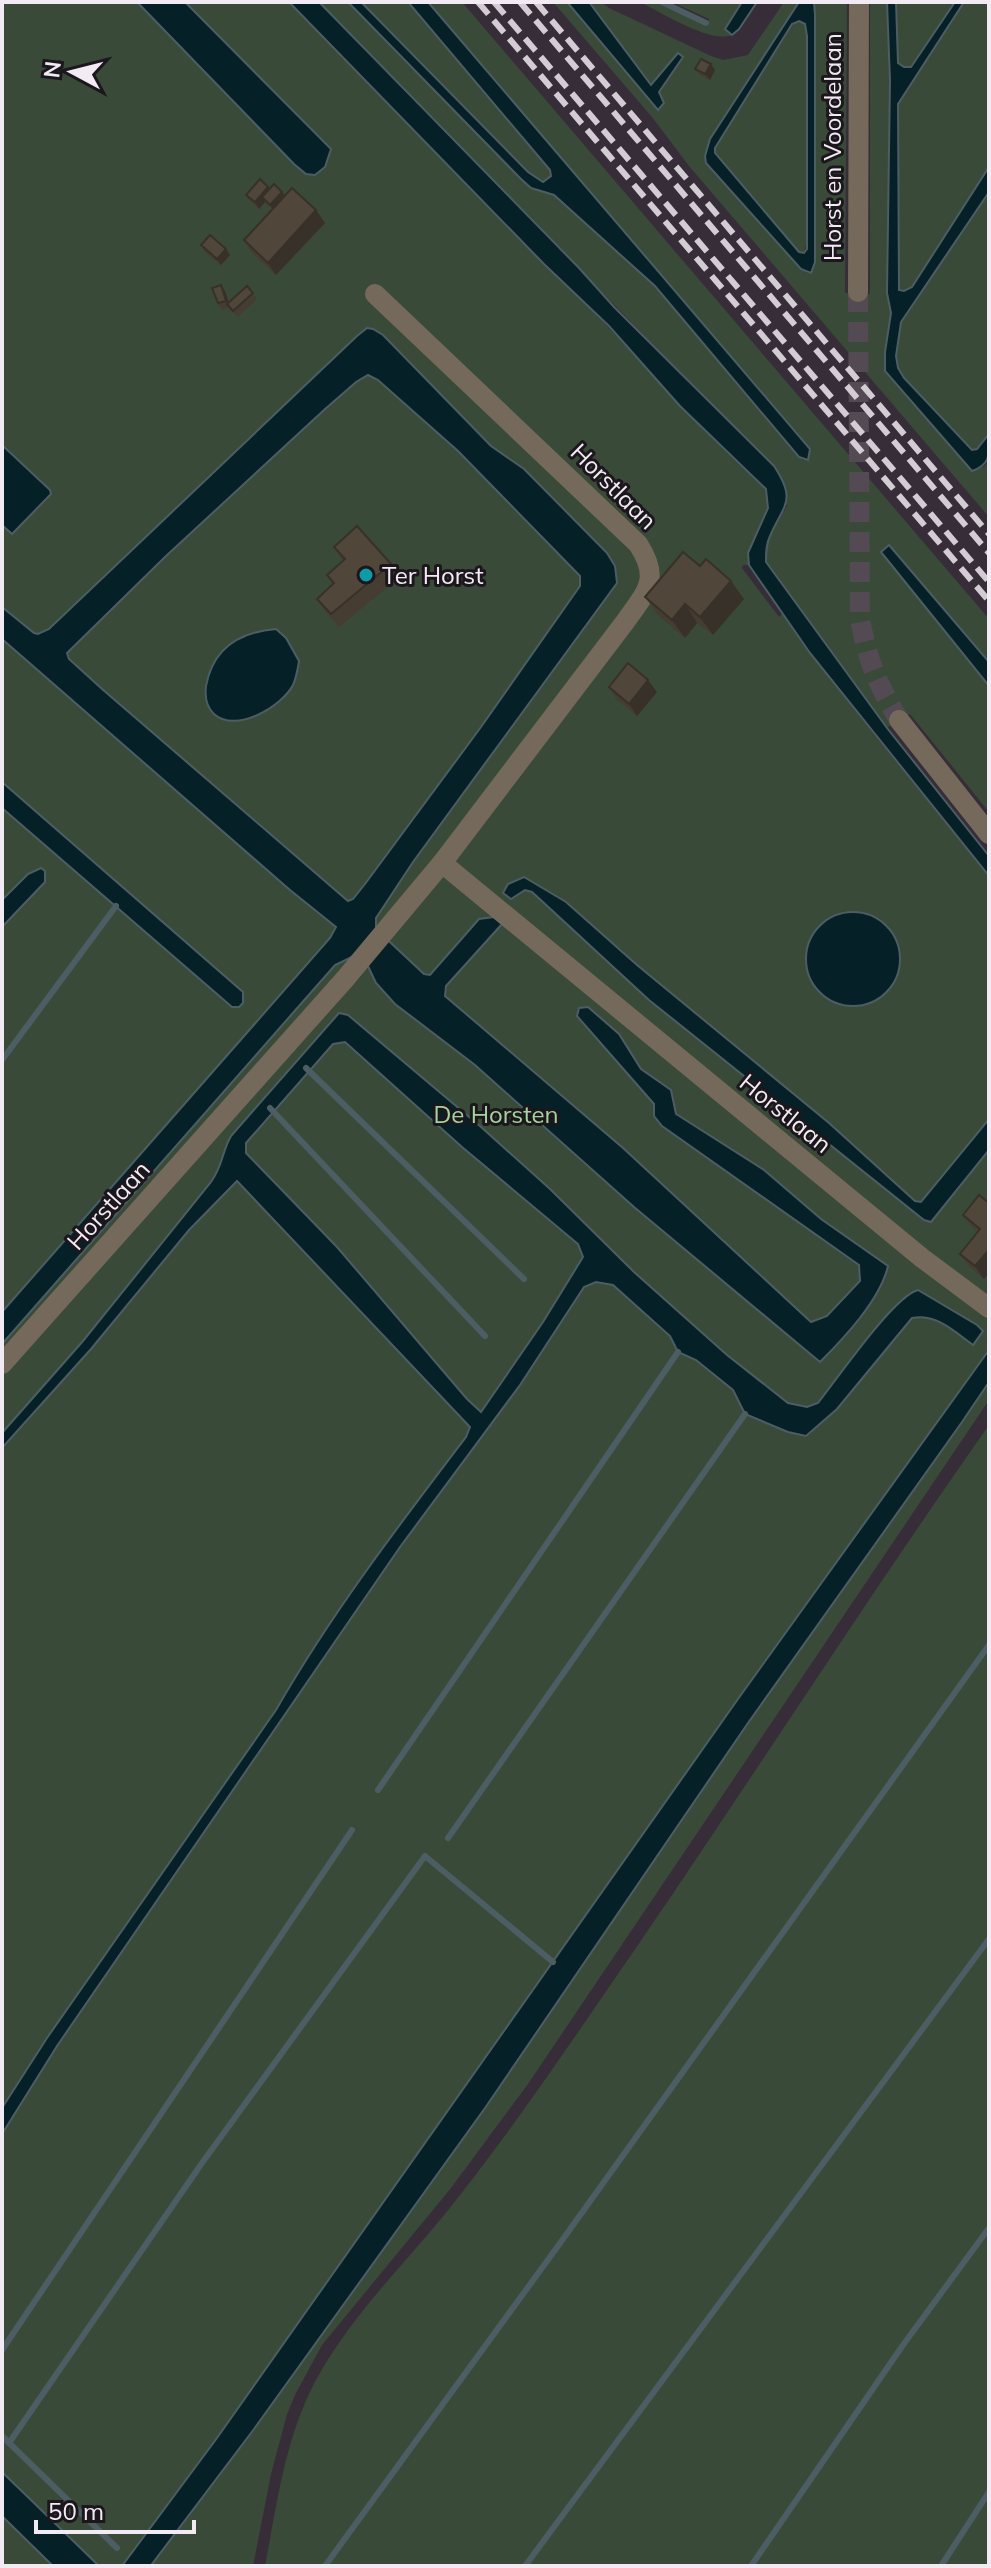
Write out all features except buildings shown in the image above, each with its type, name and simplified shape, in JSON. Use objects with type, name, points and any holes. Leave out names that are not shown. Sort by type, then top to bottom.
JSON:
[{"type":"street","name":"Horst en Voordelaan","points":[[858,292],[859,2]]},
{"type":"street","name":"Horstlaan","points":[[2,1364],[359,962],[442,863],[644,595],[650,580],[649,561],[638,544],[375,294]]},
{"type":"street","points":[[899,720],[989,834]]},
{"type":"street","name":"Horstlaan","points":[[442,863],[922,1258],[989,1308]]},
{"type":"green space","name":"De Horsten","points":[[2,2],[348,2],[521,179],[531,188],[554,195],[655,285],[803,460],[810,449],[428,2],[462,2],[989,619],[989,662],[889,546],[881,552],[989,686],[989,812],[910,714],[887,728],[766,562],[768,539],[787,506],[735,429],[566,255],[568,287],[766,489],[768,508],[748,553],[749,565],[742,568],[779,617],[783,613],[810,653],[989,876],[989,1350],[738,1699],[217,2438],[122,2566],[2,2565]]},
{"type":"green space","points":[[361,2],[408,2],[550,170],[551,176],[543,182],[528,172]]},
{"type":"green space","points":[[553,2],[567,2],[658,110],[659,92],[677,54],[651,85],[589,2],[601,2],[723,60],[748,55],[784,2],[799,2],[710,139],[705,156],[706,163],[807,273],[815,262],[814,2],[847,2],[845,293],[870,294],[870,2],[887,2],[890,80],[887,293],[891,313],[885,371],[971,470],[984,467],[989,461],[989,517],[689,166],[652,117]]},
{"type":"green space","points":[[640,2],[657,2],[707,26],[709,19],[672,2],[742,2],[725,28],[732,35],[723,37],[686,26]]},
{"type":"green space","points":[[896,2],[955,2],[910,67],[898,63]]},
{"type":"green space","points":[[964,2],[989,2],[989,167],[912,287],[899,290],[898,104]]},
{"type":"green space","points":[[799,21],[806,24],[807,36],[807,240],[804,253],[799,253],[715,154],[714,148],[793,24]]},
{"type":"green space","points":[[989,192],[989,434],[977,449],[972,450],[905,379],[896,359],[896,346],[901,322]]},
{"type":"green space","points":[[989,1382],[989,1400],[528,2084],[451,2188],[322,2345],[287,2414],[271,2474],[253,2566],[150,2566],[254,2429],[485,2108],[748,1723]]},
{"type":"green space","points":[[989,1425],[989,2566],[265,2566],[293,2435],[309,2394],[337,2346],[371,2300],[465,2189],[540,2087]]},
{"type":"water","points":[[137,2],[185,2],[331,149],[325,167],[315,175],[306,174],[294,164]]},
{"type":"water","points":[[289,2],[319,2],[614,307],[774,466],[787,495],[768,542],[766,562],[887,728],[989,856],[989,876],[810,653],[749,565],[748,553],[768,508],[766,489],[680,406],[609,326],[544,264]]},
{"type":"water","points":[[348,2],[361,2],[528,172],[543,182],[551,176],[550,170],[408,2],[428,2],[810,449],[808,460],[799,457],[655,286],[554,195],[531,188],[521,179]]},
{"type":"water","points":[[567,2],[589,2],[651,85],[678,53],[683,57],[659,92],[664,103],[658,110]]},
{"type":"water","points":[[742,2],[757,2],[732,35],[725,29]]},
{"type":"water","points":[[799,2],[814,2],[815,262],[811,273],[801,269],[706,163],[710,139]],"holes":[[[799,21],[805,24],[807,249],[804,253],[799,252],[715,153],[715,148],[792,24]]]},
{"type":"water","points":[[887,2],[896,2],[898,63],[911,67],[955,2],[964,2],[898,104],[899,290],[912,287],[989,167],[989,192],[901,322],[896,356],[904,378],[972,450],[977,449],[989,434],[988,458],[972,471],[885,371],[891,313],[887,293],[890,80]]},
{"type":"water","points":[[367,328],[383,335],[491,446],[524,469],[607,553],[615,566],[617,583],[413,862],[376,918],[376,929],[424,974],[430,975],[479,919],[494,917],[502,924],[446,986],[445,996],[623,1148],[811,1322],[827,1316],[860,1281],[859,1265],[662,1126],[654,1116],[654,1104],[577,1016],[579,1008],[588,1007],[619,1034],[641,1069],[671,1090],[676,1114],[764,1170],[821,1219],[888,1266],[869,1305],[820,1362],[634,1207],[475,1065],[395,1004],[376,983],[367,964],[354,956],[335,965],[2,1344],[2,1312],[330,938],[336,927],[2,639],[2,607],[34,633],[49,629]],"holes":[[[368,375],[378,380],[458,451],[580,576],[580,586],[481,727],[365,884],[348,901],[102,689],[69,659],[67,653],[166,556],[324,410]]]},
{"type":"water","points":[[2,445],[51,494],[12,534],[2,525]]},
{"type":"water","points":[[889,545],[989,662],[989,686],[881,552]]},
{"type":"water","points":[[276,629],[286,638],[299,661],[294,682],[287,693],[269,709],[246,719],[234,721],[214,714],[208,704],[206,690],[215,661],[240,638]]},
{"type":"water","points":[[2,782],[243,992],[243,1003],[232,1007],[2,808]]},
{"type":"water","points":[[41,868],[45,871],[45,882],[2,927],[2,900],[28,874]]},
{"type":"water","points":[[524,877],[566,902],[637,965],[829,1123],[915,1201],[921,1202],[989,1119],[989,1150],[931,1222],[924,1220],[649,1000],[532,892],[525,890],[511,899],[503,893],[508,884]]},
{"type":"water","points":[[853,912],[871,916],[886,926],[896,941],[900,959],[896,977],[886,992],[871,1002],[853,1006],[835,1002],[820,992],[810,977],[806,959],[810,941],[820,926],[835,916]]},
{"type":"water","points":[[339,1013],[348,1015],[481,1127],[727,1355],[788,1403],[807,1407],[818,1403],[881,1322],[918,1290],[983,1331],[973,1345],[937,1321],[912,1318],[837,1409],[806,1436],[745,1414],[733,1390],[696,1360],[678,1352],[670,1336],[613,1285],[596,1282],[584,1287],[520,1385],[400,1547],[57,2046],[2,2134],[2,2108],[47,2038],[276,1710],[343,1605],[466,1437],[470,1427],[237,1181],[189,1230],[91,1349],[2,1448],[2,1433],[83,1341],[211,1182],[231,1136]],"holes":[[[345,1042],[462,1147],[578,1244],[583,1257],[481,1412],[337,1247],[246,1153],[246,1143],[333,1044]]]},
{"type":"water","points":[[989,1350],[989,1382],[748,1723],[485,2108],[254,2429],[152,2564],[122,2566],[217,2438],[738,1699]]},
{"type":"water","points":[[2,2472],[99,2566],[53,2566],[2,2516]]},
{"type":"waterway","points":[[662,2],[706,23]]},
{"type":"waterway","points":[[2,1060],[116,906]]},
{"type":"waterway","points":[[306,1068],[524,1279]]},
{"type":"waterway","points":[[270,1108],[485,1336]]},
{"type":"waterway","points":[[378,1790],[678,1352]]},
{"type":"waterway","points":[[448,1838],[745,1414]]},
{"type":"waterway","points":[[325,2566],[989,1645]]},
{"type":"waterway","points":[[2,2350],[352,1830]]},
{"type":"waterway","points":[[9,2443],[202,2163],[425,1856],[553,1962]]},
{"type":"waterway","points":[[525,2566],[989,1939]]},
{"type":"waterway","points":[[751,2566],[903,2345],[989,2228]]},
{"type":"waterway","points":[[2,2436],[117,2548]]},
{"type":"waterway","points":[[941,2566],[989,2492]]},
{"type":"tunnel","points":[[858,292],[860,619],[874,672],[899,720]]},
{"type":"railway","points":[[478,2],[989,601]]},
{"type":"railway","points":[[494,2],[989,582]]},
{"type":"railway","points":[[520,2],[989,553]]},
{"type":"railway","points":[[536,2],[989,534]]},
{"type":"place","name":"Ter Horst","points":[[366,575]]}]
